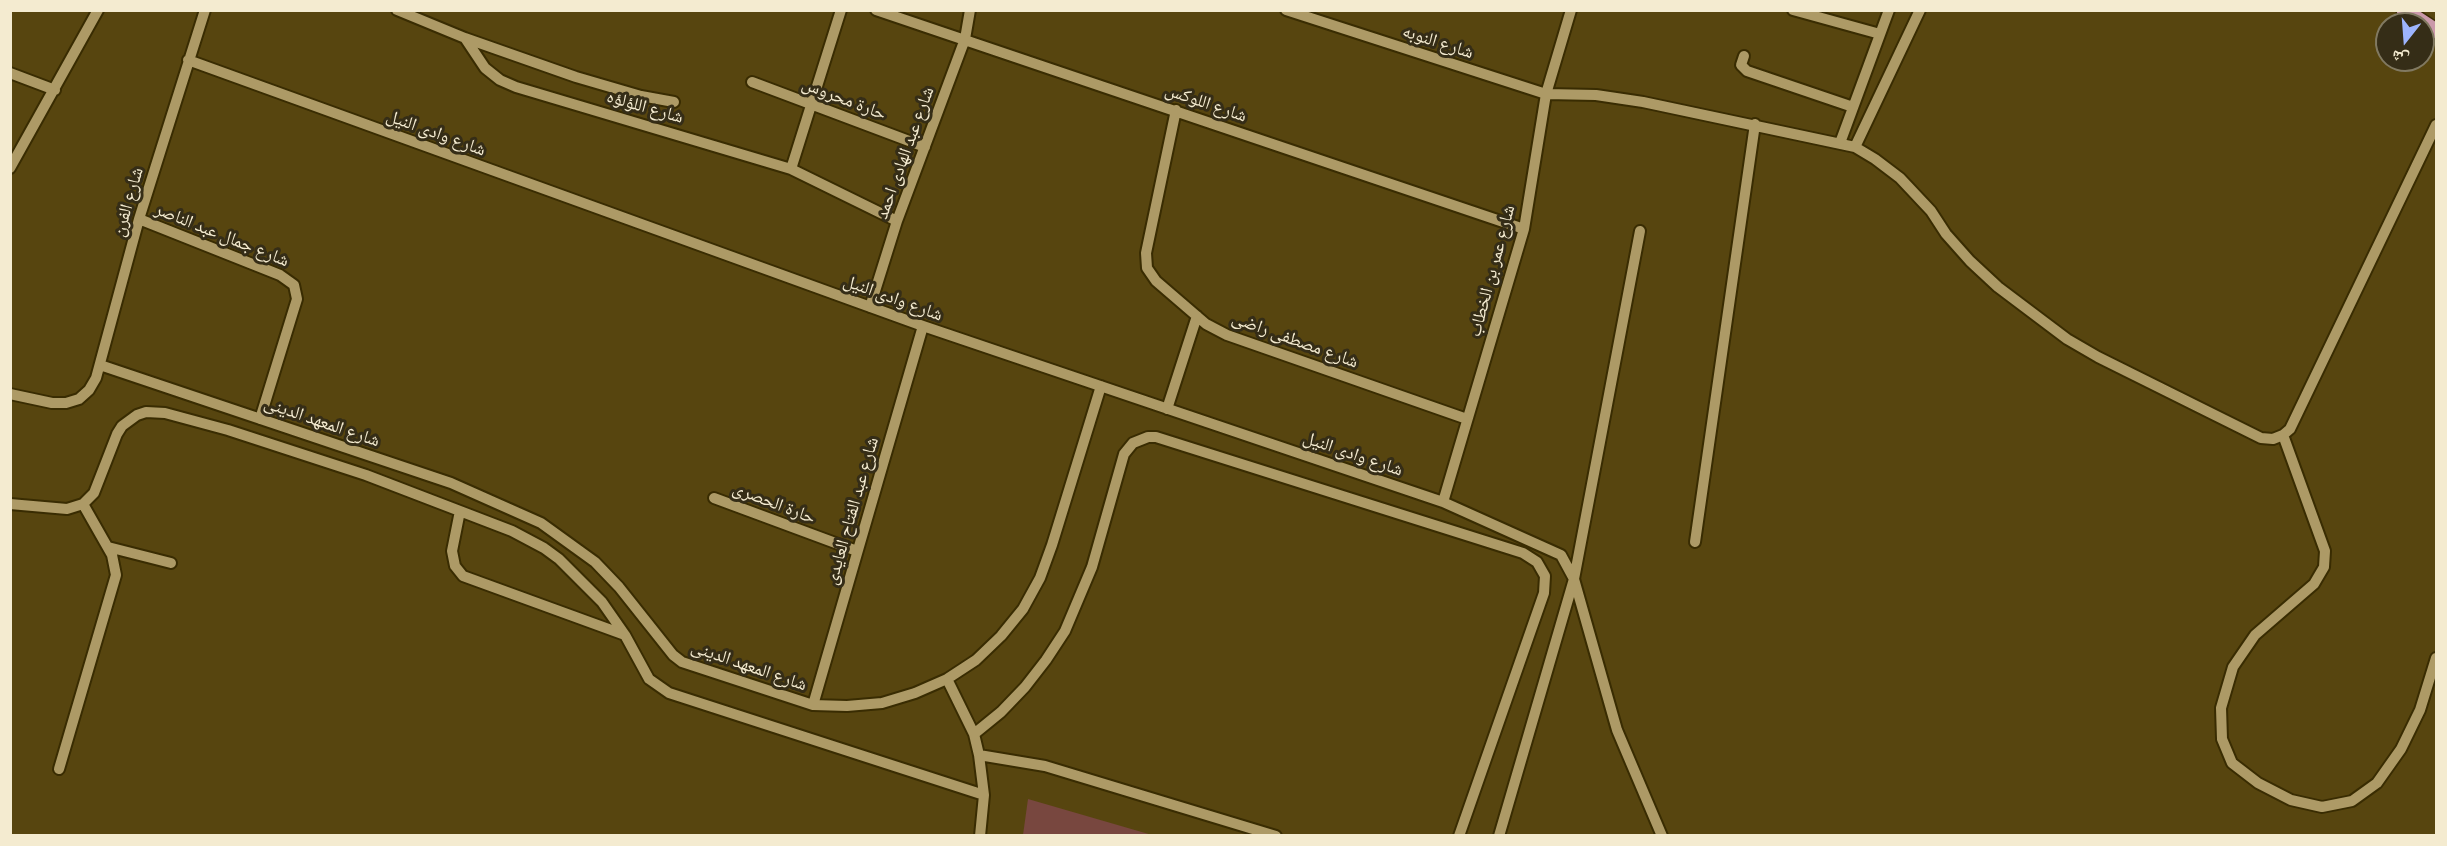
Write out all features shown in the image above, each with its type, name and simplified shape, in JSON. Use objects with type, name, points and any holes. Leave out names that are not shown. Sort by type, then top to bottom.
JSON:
[{"type":"main road","points":[[2404,10],[2436,31]]},
{"type":"street","points":[[12,161],[55,90],[98,10]]},
{"type":"street","name":"شارع الفرن","points":[[10,394],[52,403],[66,403],[79,399],[89,390],[100,365],[140,219],[205,10]]},
{"type":"street","points":[[397,10],[465,38],[576,77],[641,96],[674,102]]},
{"type":"street","points":[[791,169],[841,10]]},
{"type":"street","name":"شارع اللوكس","points":[[876,10],[1524,229]]},
{"type":"street","name":"شارع عبد الهادى احمد","points":[[870,307],[897,221],[965,39],[970,10]]},
{"type":"street","name":"شارع النوبه","points":[[1286,10],[1546,94],[1618,98],[1755,124],[1855,147],[1900,178],[1931,211],[1946,234],[1970,261],[1998,287],[2067,339],[2098,357],[2261,438],[2272,439],[2283,435]]},
{"type":"street","name":"شارع عمر بن الخطاب","points":[[1443,502],[1524,229],[1546,94],[1571,10]]},
{"type":"street","points":[[1793,10],[1880,34]]},
{"type":"street","points":[[1840,143],[1889,10]]},
{"type":"street","points":[[1855,147],[1920,10]]},
{"type":"street","name":"شارع اللؤلؤه","points":[[465,38],[485,68],[500,80],[516,87],[791,169],[897,221]]},
{"type":"street","points":[[1744,56],[1741,65],[1747,71],[1853,107]]},
{"type":"street","name":"شارع وادى النيل","points":[[188,60],[923,326],[1443,502],[1561,555],[1574,579]]},
{"type":"street","points":[[10,73],[55,90]]},
{"type":"street","name":"حارة محروس","points":[[752,82],[925,147]]},
{"type":"street","name":"شارع مصطفى راضى","points":[[1176,110],[1145,260],[1150,275],[1197,316],[1227,335],[1467,419]]},
{"type":"street","points":[[1695,542],[1755,124]]},
{"type":"street","points":[[2436,125],[2290,429],[2283,435],[2325,551],[2324,567],[2314,584],[2255,635],[2233,667],[2221,708],[2222,739],[2232,763],[2258,783],[2291,800],[2322,807],[2352,801],[2377,783],[2401,749],[2420,710],[2436,658]]},
{"type":"street","name":"شارع جمال عبد الناصر","points":[[140,219],[280,275],[294,285],[297,299],[260,419]]},
{"type":"street","points":[[1498,836],[1574,579],[1640,231]]},
{"type":"street","points":[[1167,409],[1197,316]]},
{"type":"street","name":"شارع عبد الفتاح العايدى","points":[[813,705],[923,326]]},
{"type":"street","name":"شارع المعهد الدينى","points":[[100,365],[450,483],[541,523],[595,562],[682,662],[813,705],[848,706],[882,703],[915,693],[947,679],[976,660],[1001,636],[1023,609],[1040,578],[1101,387]]},
{"type":"street","points":[[10,504],[68,508],[82,504],[94,493],[122,426],[137,415],[155,411],[291,449],[460,511],[529,539],[552,553],[588,586],[625,635],[649,679],[669,693],[984,795]]},
{"type":"street","points":[[974,734],[1025,687],[1065,631],[1092,567],[1124,454],[1133,443],[1140,439],[1156,437],[1523,553],[1537,562],[1545,576],[1544,593],[1459,836]]},
{"type":"street","name":"حارة الحصرى","points":[[714,498],[856,551]]},
{"type":"street","points":[[59,770],[114,584],[115,561],[82,504]]},
{"type":"street","points":[[460,511],[452,551],[455,566],[463,576],[625,635]]},
{"type":"street","points":[[108,548],[171,563]]},
{"type":"street","points":[[1574,579],[1617,730],[1662,836]]},
{"type":"street","points":[[947,679],[974,734],[980,754],[984,795],[980,836]]},
{"type":"street","points":[[980,754],[1046,766],[1276,836]]},
{"type":"shaded area","points":[[1028,799],[1152,835],[1023,835]]}]
